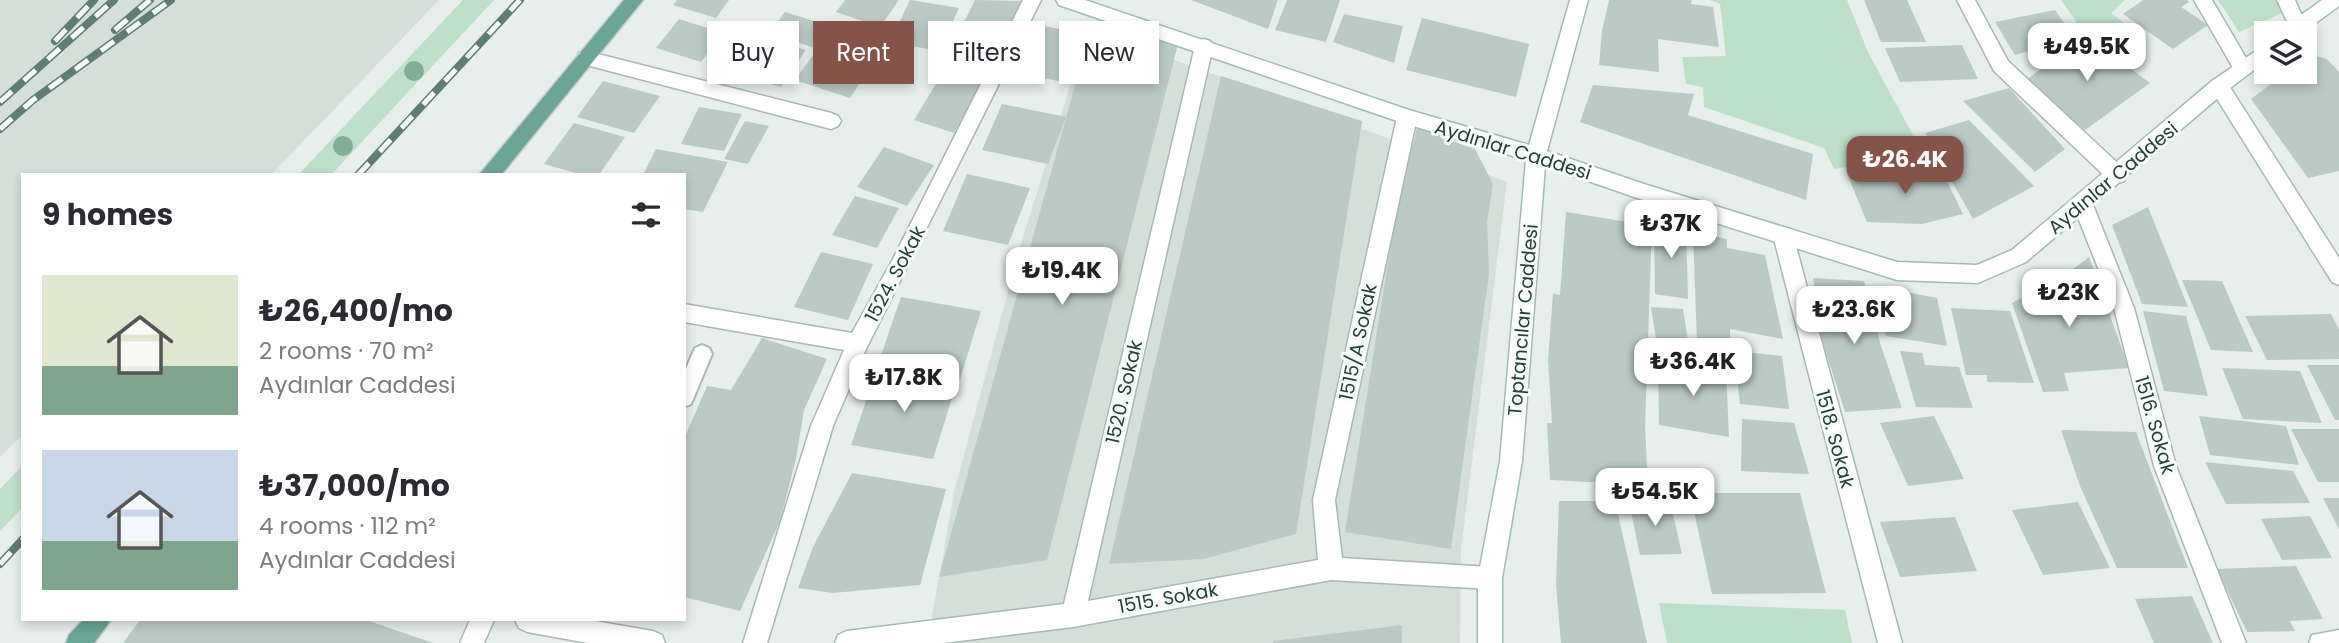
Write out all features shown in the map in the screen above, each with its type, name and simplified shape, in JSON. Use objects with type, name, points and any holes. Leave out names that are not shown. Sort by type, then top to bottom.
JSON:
[{"type":"main road","points":[[491,173],[634,0]]},
{"type":"main road","points":[[78,643],[98,621]]},
{"type":"street","name":"1524. Sokak","points":[[755,643],[821,426],[858,343],[1032,0]]},
{"type":"street","name":"Aydınlar Caddesi","points":[[1065,0],[1407,117],[1536,155],[1643,192],[1898,271],[1978,274],[2019,256],[2083,205],[2219,86],[2254,60]]},
{"type":"street","name":"Toptancılar Caddesi","points":[[1490,643],[1490,578],[1511,461],[1536,155],[1579,0]]},
{"type":"street","points":[[1966,0],[2001,66],[2118,175]]},
{"type":"street","points":[[2203,0],[2243,68]]},
{"type":"street","points":[[2287,0],[2292,21]]},
{"type":"street","points":[[2306,21],[2334,0]]},
{"type":"street","name":"1520. Sokak","points":[[1073,614],[1204,46]]},
{"type":"street","points":[[586,58],[831,121]]},
{"type":"street","points":[[2219,86],[2339,276]]},
{"type":"street","name":"1515/A Sokak","points":[[1331,569],[1324,500],[1407,117]]},
{"type":"street","name":"1516. Sokak","points":[[2083,205],[2124,308],[2165,466],[2234,643]]},
{"type":"street","name":"1518. Sokak","points":[[1783,234],[1890,643]]},
{"type":"street","points":[[686,313],[858,343]]},
{"type":"street","name":"1515. Sokak","points":[[847,643],[1073,614],[1331,569],[1490,578]]},
{"type":"street","points":[[472,643],[482,621]]},
{"type":"street","points":[[540,621],[591,625],[653,643]]},
{"type":"street","points":[[2321,643],[2339,642]]},
{"type":"lane","points":[[686,393],[702,354]]},
{"type":"shaded area","points":[[0,0],[439,0],[273,173],[21,173],[21,436],[0,457]]},
{"type":"shaded area","points":[[1159,54],[1507,182],[1461,551],[1460,643],[927,643],[955,488],[1020,247],[1071,84],[1159,84]]},
{"type":"green space","points":[[463,0],[494,0],[333,173],[300,173]]},
{"type":"green space","points":[[1709,0],[1847,0],[1868,52],[1923,154],[1834,169],[1824,148],[1704,107],[1703,87],[1686,84],[1682,57],[1726,56],[1720,4]]},
{"type":"green space","points":[[2061,0],[2125,0],[2111,13],[2140,35],[2118,50],[2094,27],[2083,31]]},
{"type":"green space","points":[[2218,0],[2280,0],[2287,11],[2264,21],[2254,21],[2254,25],[2239,32]]},
{"type":"green space","points":[[21,467],[21,509],[0,531],[0,489]]},
{"type":"green space","points":[[1659,603],[1845,610],[1852,643],[1667,643]]},
{"type":"building","points":[[677,0],[729,0],[716,18],[673,5]]},
{"type":"building","points":[[845,0],[899,0],[884,21],[862,21],[836,12]]},
{"type":"building","points":[[910,0],[959,8],[953,21],[928,21],[928,49],[914,46],[914,21],[900,21]]},
{"type":"building","points":[[975,0],[1023,1],[1013,21],[964,21]]},
{"type":"building","points":[[1191,0],[1278,0],[1268,29]]},
{"type":"building","points":[[1287,0],[1340,0],[1326,42],[1275,30]]},
{"type":"building","points":[[1609,0],[1692,0],[1691,4],[1713,7],[1719,47],[1658,39],[1659,72],[1599,65],[1602,31]]},
{"type":"building","points":[[1864,0],[1907,0],[1926,42],[1881,42]]},
{"type":"building","points":[[2143,0],[2187,0],[2189,2],[2181,7],[2208,25],[2173,49],[2123,14]]},
{"type":"building","points":[[2055,10],[2075,38],[2015,55],[1995,22]]},
{"type":"building","points":[[785,12],[814,21],[812,47],[799,43],[799,21],[778,21]]},
{"type":"building","points":[[1344,14],[1403,26],[1394,63],[1333,42]]},
{"type":"building","points":[[1422,18],[1529,44],[1516,97],[1406,70]]},
{"type":"building","points":[[679,19],[707,28],[707,54],[701,62],[656,48]]},
{"type":"building","points":[[1045,26],[1059,29],[1059,81],[1045,78]]},
{"type":"building","points":[[2089,38],[2150,83],[2085,130],[2026,80],[2059,55]]},
{"type":"building","points":[[1159,40],[1178,44],[1047,560],[939,577],[1075,84],[1159,84]]},
{"type":"building","points":[[1962,45],[1978,79],[1900,82],[1885,48]]},
{"type":"building","points":[[799,48],[806,50],[799,60]]},
{"type":"building","points":[[813,55],[813,84],[859,84],[850,98],[799,81],[799,74]]},
{"type":"building","points":[[2317,56],[2327,59],[2339,72],[2339,171],[2308,178],[2251,99],[2271,84],[2317,84]]},
{"type":"building","points":[[1221,76],[1362,121],[1296,534],[1203,559],[1109,564]]},
{"type":"building","points":[[603,81],[660,96],[634,133],[577,117]]},
{"type":"building","points":[[936,84],[982,84],[954,133],[914,120]]},
{"type":"building","points":[[1593,85],[1694,94],[1688,115],[1813,154],[1806,200],[1580,122]]},
{"type":"building","points":[[2009,88],[2065,149],[2035,172],[1963,101]]},
{"type":"building","points":[[1002,104],[1066,117],[1048,164],[982,150]]},
{"type":"building","points":[[699,107],[742,114],[724,151],[681,144]]},
{"type":"building","points":[[1969,120],[2034,186],[1973,219],[1925,133]]},
{"type":"building","points":[[745,121],[769,126],[748,164],[724,159]]},
{"type":"building","points":[[574,123],[625,137],[600,173],[576,173],[544,164]]},
{"type":"building","points":[[1417,128],[1475,149],[1493,184],[1487,221],[1489,274],[1451,549],[1345,532],[1397,207]]},
{"type":"building","points":[[884,147],[934,165],[907,206],[857,187]]},
{"type":"building","points":[[656,149],[728,162],[703,212],[686,209],[686,173],[644,173]]},
{"type":"building","points":[[1940,167],[1963,214],[1922,224],[1867,222],[1847,174]]},
{"type":"building","points":[[967,174],[1030,188],[1008,245],[943,231]]},
{"type":"building","points":[[855,196],[899,208],[877,248],[832,235]]},
{"type":"building","points":[[2148,207],[2188,307],[2142,304],[2112,225]]},
{"type":"building","points":[[1566,212],[1652,226],[1645,427],[1648,485],[1550,480],[1547,423],[1552,423],[1548,360],[1553,294],[1560,295]]},
{"type":"building","points":[[1654,222],[1686,226],[1688,299],[1655,294]]},
{"type":"building","points":[[1693,232],[1727,239],[1727,248],[1765,255],[1783,339],[1730,329],[1731,366],[1658,352],[1651,307],[1683,309],[1688,340],[1697,343]]},
{"type":"building","points":[[821,252],[873,264],[848,320],[794,307]]},
{"type":"building","points":[[2089,257],[2129,368],[2064,373],[2069,391],[2043,392],[2012,303],[2069,272]]},
{"type":"building","points":[[1813,278],[1864,281],[1880,343],[1902,408],[1845,412],[1822,340]]},
{"type":"building","points":[[2182,280],[2222,281],[2253,352],[2211,350]]},
{"type":"building","points":[[1873,286],[1937,298],[1947,346],[1886,336]]},
{"type":"building","points":[[901,297],[981,311],[960,379],[878,364]]},
{"type":"building","points":[[1951,308],[2010,311],[2034,383],[1987,382],[1987,375],[1966,375]]},
{"type":"building","points":[[2143,311],[2186,316],[2208,396],[2164,391]]},
{"type":"building","points":[[2331,314],[2339,329],[2339,359],[2267,360],[2245,316]]},
{"type":"building","points":[[762,338],[827,359],[804,410],[796,459],[780,521],[740,611],[686,598],[686,434],[707,386],[731,390]]},
{"type":"building","points":[[1734,351],[1782,356],[1789,409],[1740,404]]},
{"type":"building","points":[[1900,351],[1922,353],[1925,365],[1959,367],[1973,408],[1916,407]]},
{"type":"building","points":[[1658,360],[1726,370],[1729,437],[1659,425]]},
{"type":"building","points":[[2307,365],[2339,365],[2339,420],[2335,420]]},
{"type":"building","points":[[2222,368],[2300,371],[2322,423],[2243,419]]},
{"type":"building","points":[[877,369],[957,382],[933,459],[851,445]]},
{"type":"building","points":[[1934,416],[1964,479],[1908,486],[1880,423]]},
{"type":"building","points":[[2199,416],[2286,426],[2299,465],[2210,455]]},
{"type":"building","points":[[1742,419],[1794,423],[1809,474],[1741,471]]},
{"type":"building","points":[[2291,429],[2339,429],[2339,482],[2318,482]]},
{"type":"building","points":[[2061,430],[2136,432],[2188,568],[2117,568],[2080,486]]},
{"type":"building","points":[[2205,462],[2293,471],[2310,503],[2226,504]]},
{"type":"building","points":[[852,473],[946,489],[920,585],[833,593],[798,588],[813,547]]},
{"type":"building","points":[[1690,493],[1800,493],[1826,593],[1712,594]]},
{"type":"building","points":[[2323,498],[2339,498],[2339,529]]},
{"type":"building","points":[[1559,501],[1615,501],[1647,643],[1561,643],[1556,585]]},
{"type":"building","points":[[1670,501],[1682,554],[1640,555],[1629,502]]},
{"type":"building","points":[[2078,502],[2110,568],[2043,575],[2012,510]]},
{"type":"building","points":[[2310,516],[2332,558],[2282,560],[2261,519]]},
{"type":"building","points":[[1955,517],[1977,571],[1900,577],[1880,522]]},
{"type":"building","points":[[2296,566],[2323,619],[2290,621],[2295,631],[2247,632],[2217,569]]},
{"type":"building","points":[[2192,596],[2213,643],[2154,643],[2135,599]]},
{"type":"building","points":[[139,621],[369,621],[433,643],[123,643]]},
{"type":"building","points":[[1402,625],[1402,643],[1273,643],[1273,641]]},
{"type":"railway","points":[[55,41],[94,0]]},
{"type":"railway","points":[[0,102],[114,0]]},
{"type":"railway","points":[[115,30],[150,0]]},
{"type":"railway","points":[[0,129],[33,100],[171,0]]},
{"type":"railway","points":[[360,173],[520,0]]},
{"type":"railway","points":[[0,564],[21,541]]}]
